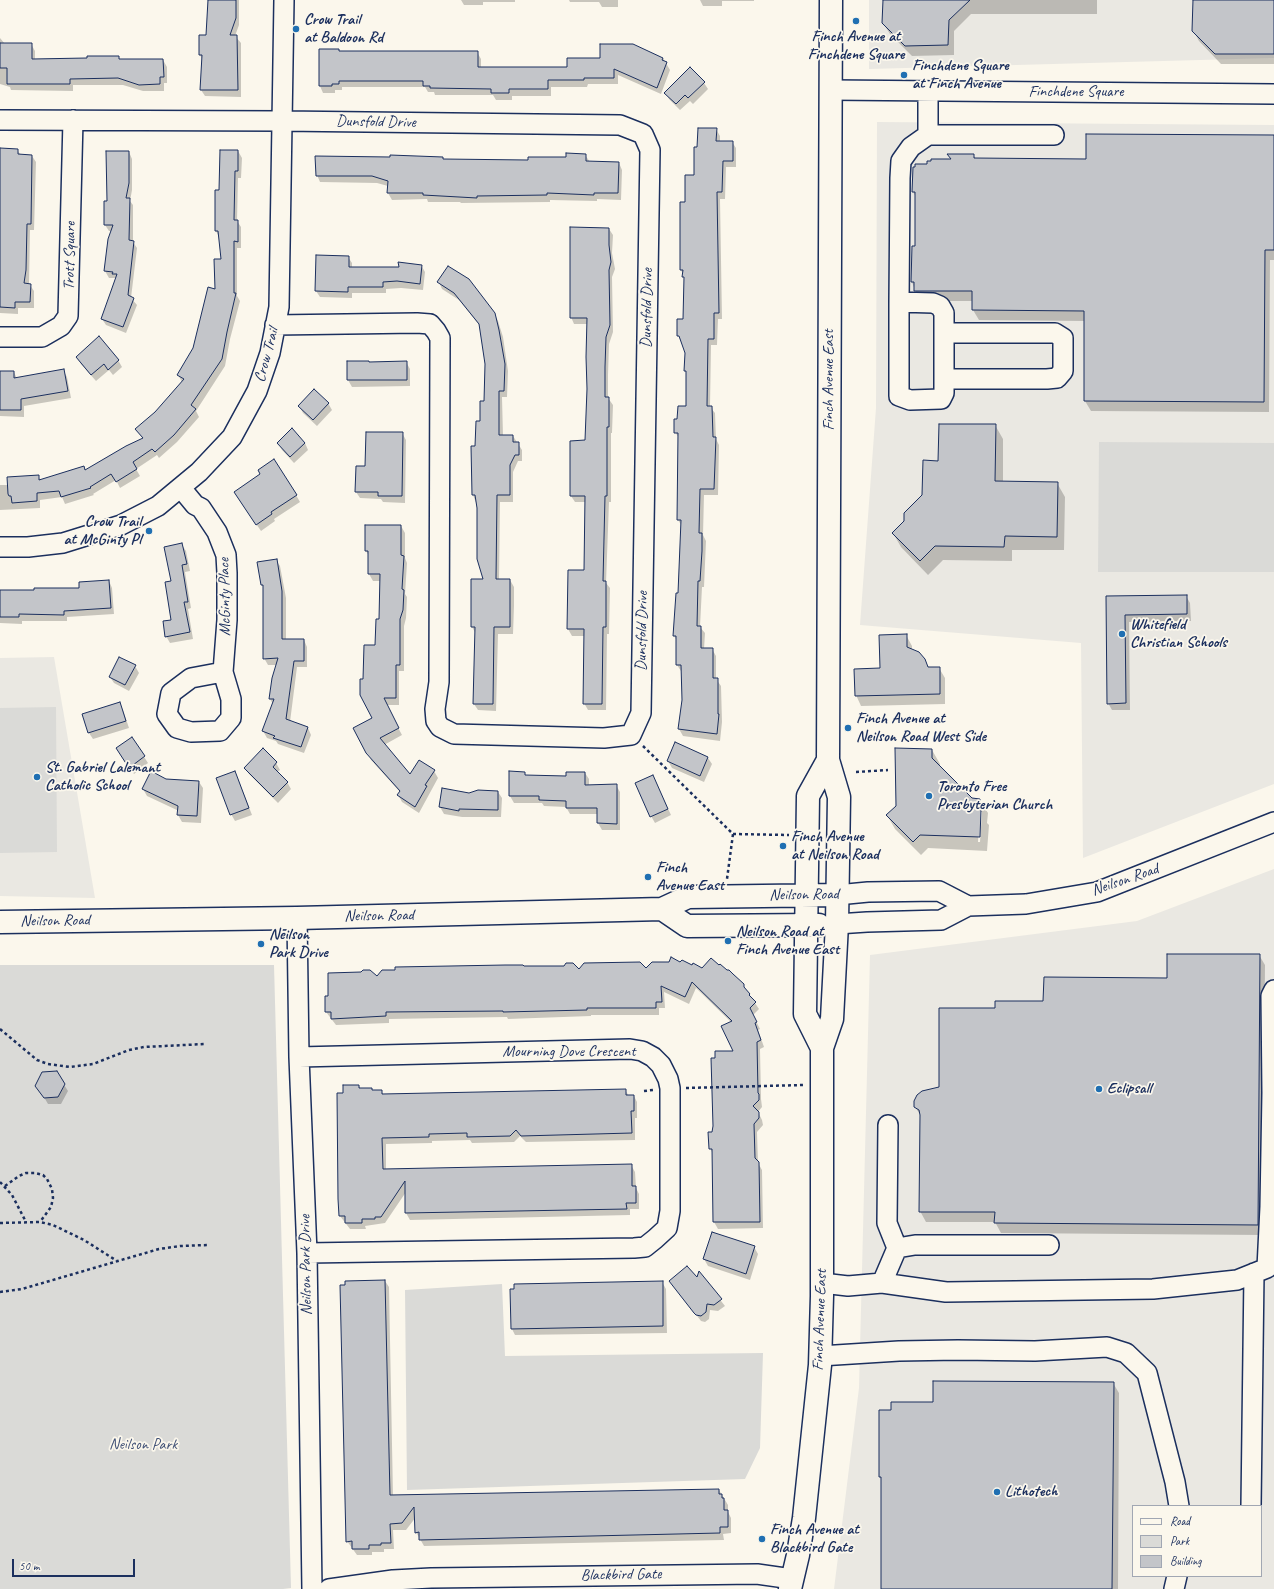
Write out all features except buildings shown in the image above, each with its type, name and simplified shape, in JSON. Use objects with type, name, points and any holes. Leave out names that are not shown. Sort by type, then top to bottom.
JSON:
[{"type":"main road","name":"Finch Avenue East","points":[[791,1584],[798,1555],[804,1518],[820,1356],[822,1283],[822,1048],[832,1019],[837,895],[839,796],[828,760],[831,0]]},
{"type":"main road","name":"Finch Avenue East","points":[[822,1048],[805,1014],[808,796],[828,760]]},
{"type":"main road","name":"Neilson Road","points":[[0,922],[297,918],[662,909],[688,897],[837,895]]},
{"type":"main road","name":"Neilson Road","points":[[662,909],[687,926],[836,924]]},
{"type":"street","name":"Crow Trail","points":[[0,547],[28,546],[63,542],[106,531],[158,506],[181,488],[232,436],[257,391],[267,361],[279,307],[284,0]]},
{"type":"street","name":"Finchdene Square","points":[[831,90],[1274,94]]},
{"type":"street","points":[[928,91],[928,134]]},
{"type":"street","points":[[0,120],[282,120]]},
{"type":"street","name":"Trott Square","points":[[0,338],[42,337],[61,326],[68,316],[73,120]]},
{"type":"street","name":"Dunsfold Drive","points":[[282,120],[620,125],[643,134],[650,150],[641,713],[631,735]]},
{"type":"street","points":[[899,302],[933,303],[940,306],[944,312],[944,393],[941,399],[910,400],[899,396],[899,302],[901,162],[911,147],[928,134],[1054,135]]},
{"type":"street","points":[[275,325],[430,324],[440,338],[439,682],[434,709],[436,721],[440,727],[454,734],[604,738],[631,735]]},
{"type":"street","points":[[944,333],[1055,333],[1063,338],[1063,371],[1057,378],[944,379]]},
{"type":"street","name":"McGinty Place","points":[[181,488],[195,505],[201,508],[216,532],[226,555],[227,620],[223,672]]},
{"type":"street","name":"Neilson Road","points":[[836,924],[940,920],[968,906],[1026,904],[1097,892],[1274,822]]},
{"type":"street","name":"Neilson Road","points":[[837,895],[868,892],[940,891],[968,906]]},
{"type":"street","name":"Neilson Park Drive","points":[[297,918],[307,1253],[312,1589]]},
{"type":"street","points":[[822,1283],[848,1286],[882,1283],[946,1292],[1153,1289],[1236,1280],[1267,1268],[1270,1207],[1272,1093],[1271,996],[1274,990]]},
{"type":"street","name":"Mourning Dove Crescent","points":[[300,1057],[630,1050],[642,1051],[653,1057],[661,1065],[668,1079],[670,1088],[670,1211],[667,1228],[655,1240],[645,1246],[634,1248],[307,1253]]},
{"type":"street","points":[[882,1283],[897,1248],[887,1223],[888,1125]]},
{"type":"street","points":[[897,1248],[916,1245],[1048,1245]]},
{"type":"street","points":[[1251,1505],[1254,1273]]},
{"type":"street","points":[[820,1356],[899,1351],[1034,1351],[1107,1347],[1126,1353],[1147,1373],[1175,1482],[1179,1505]]},
{"type":"street","name":"Blackbird Gate","points":[[329,1589],[393,1580],[430,1584],[632,1582],[757,1574],[791,1584]]},
{"type":"street","points":[[1174,1589],[1177,1577]]},
{"type":"path","points":[[631,735],[733,834],[808,836]]},
{"type":"path","points":[[856,772],[888,770]]},
{"type":"path","points":[[725,896],[733,834]]},
{"type":"path","points":[[0,1029],[39,1061],[52,1065],[70,1067],[93,1064],[129,1050],[144,1047],[205,1044]]},
{"type":"path","points":[[644,1091],[670,1088],[822,1084]]},
{"type":"path","points":[[5,1186],[26,1173],[43,1175],[47,1179],[52,1189],[53,1198],[51,1207],[40,1222]]},
{"type":"path","points":[[0,1182],[5,1186],[26,1222]]},
{"type":"path","points":[[0,1223],[40,1222],[59,1227],[93,1245],[117,1261]]},
{"type":"path","points":[[0,1292],[22,1289],[164,1248],[208,1245]]},
{"type":"shaded area","points":[[869,0],[1274,0],[1274,58],[869,69]]},
{"type":"shaded area","points":[[877,122],[1274,125],[1274,784],[1083,858],[1081,643],[860,625],[876,408]]},
{"type":"shaded area","name":"St. Gabriel Lalemant Catholic School","points":[[54,657],[95,898],[0,896],[0,658]]},
{"type":"shaded area","points":[[1274,869],[1274,1589],[834,1589],[859,1388],[870,955],[1137,921]]},
{"type":"green space","points":[[1099,442],[1274,443],[1274,572],[1098,572]]},
{"type":"green space","points":[[56,707],[57,852],[0,853],[0,708]]},
{"type":"green space","name":"Neilson Park","points":[[0,965],[274,965],[291,1588],[0,1589]]},
{"type":"green space","points":[[502,1284],[505,1356],[763,1353],[760,1448],[745,1479],[407,1490],[405,1290]]},
{"type":"place","name":"Finch Avenue at Finchdene Square","points":[[856,21]]},
{"type":"place","name":"Crow Trail at Baldoon Rd","points":[[296,29]]},
{"type":"place","name":"Finchdene Square at Finch Avenue","points":[[904,75]]},
{"type":"place","name":"Crow Trail at McGinty Pl","points":[[149,531]]},
{"type":"place","name":"Whitefield Christian Schools","points":[[1122,634]]},
{"type":"place","name":"Finch Avenue at Neilson Road West Side","points":[[848,728]]},
{"type":"place","name":"St. Gabriel Lalemant Catholic School","points":[[37,777]]},
{"type":"place","name":"Toronto Free Presbyterian Church","points":[[929,796]]},
{"type":"place","name":"Finch Avenue at Neilson Road","points":[[783,846]]},
{"type":"place","name":"Finch Avenue East","points":[[648,877]]},
{"type":"place","name":"Neilson Road at Finch Avenue East","points":[[728,941]]},
{"type":"place","name":"Neilson Park Drive","points":[[261,944]]},
{"type":"place","name":"Eclipsall","points":[[1099,1089]]},
{"type":"place","name":"Lithotech","points":[[997,1492]]},
{"type":"place","name":"Finch Avenue at Blackbird Gate","points":[[762,1539]]}]
